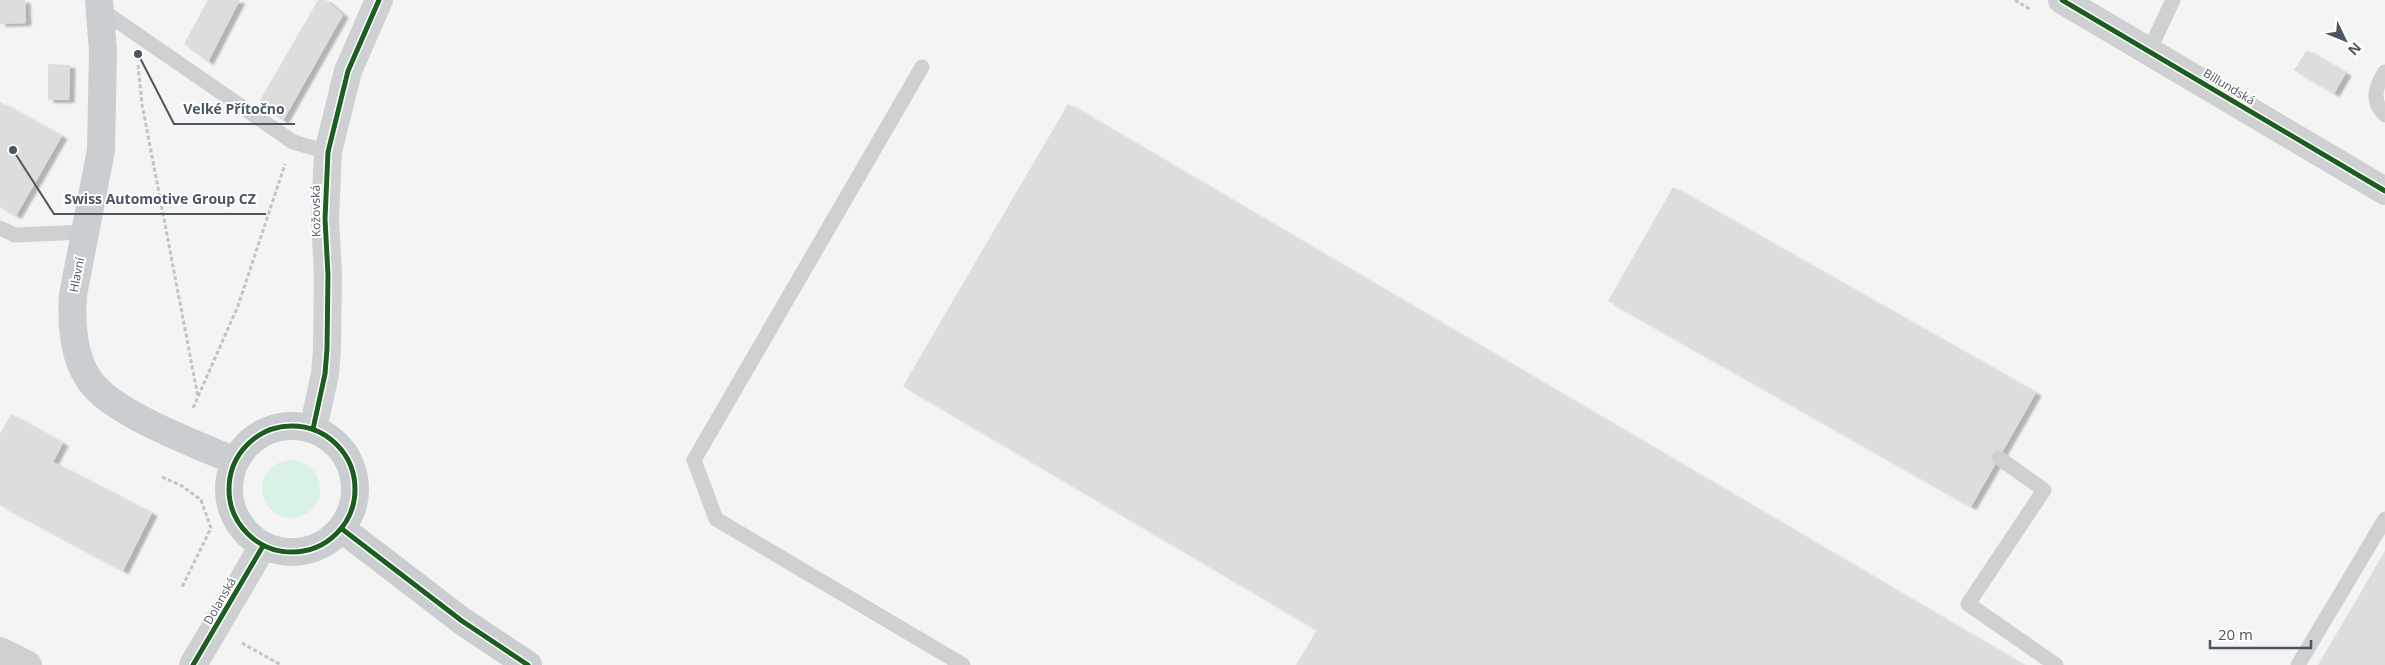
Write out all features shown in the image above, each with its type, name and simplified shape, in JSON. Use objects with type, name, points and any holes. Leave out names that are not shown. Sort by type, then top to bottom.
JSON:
[{"type":"main road","name":"Hlavní","points":[[100,4],[103,51],[101,150],[73,295],[72,313],[77,350],[94,386],[119,406],[180,438],[236,461]]},
{"type":"main road","points":[[295,426],[313,429],[334,441],[349,460],[356,483],[354,508],[342,529],[326,543],[306,552],[284,552],[263,546],[239,524],[232,509],[229,493],[230,476],[236,461],[246,446],[260,435],[277,428],[295,426]]},
{"type":"main road","points":[[342,529],[455,616],[528,665]]},
{"type":"street","name":"Kožovská","points":[[313,429],[325,374],[327,349],[328,275],[325,219],[328,152],[348,71],[379,0]]},
{"type":"street","name":"Billundská","points":[[2062,0],[2385,191]]},
{"type":"street","name":"Dolanská","points":[[194,665],[263,546]]},
{"type":"street","points":[[0,652],[28,665]]},
{"type":"lane","points":[[2149,51],[2173,0]]},
{"type":"lane","points":[[100,4],[134,32],[293,142],[328,152]]},
{"type":"lane","points":[[922,67],[694,460],[716,519],[963,665]]},
{"type":"lane","points":[[2385,72],[2375,93],[2377,103],[2385,115]]},
{"type":"lane","points":[[0,228],[15,235],[85,232]]},
{"type":"lane","points":[[1999,458],[2044,490],[1968,604],[2056,665]]},
{"type":"lane","points":[[2298,665],[2385,518]]},
{"type":"path","points":[[134,32],[142,104],[198,396]]},
{"type":"path","points":[[192,411],[238,306],[293,142]]},
{"type":"path","points":[[162,477],[182,486],[202,500],[212,528],[182,587]]},
{"type":"path","points":[[239,641],[282,665]]},
{"type":"green space","points":[[291,460],[302,462],[315,473],[320,489],[318,500],[307,513],[291,518],[280,516],[267,505],[262,489],[264,478],[275,465]]},
{"type":"building","points":[[0,0],[25,0],[26,23],[0,24]]},
{"type":"building","points":[[208,0],[240,0],[208,62],[184,44]]},
{"type":"building","points":[[318,0],[326,0],[343,15],[283,121],[259,102]]},
{"type":"building","points":[[2307,50],[2346,73],[2334,94],[2294,70]]},
{"type":"building","points":[[48,64],[70,65],[69,100],[48,100]]},
{"type":"building","points":[[0,102],[62,136],[16,216],[0,207]]},
{"type":"building","points":[[1068,104],[2023,665],[1296,665],[1317,630],[903,386]]},
{"type":"building","points":[[1673,187],[2036,393],[1971,507],[1608,301]]},
{"type":"building","points":[[11,414],[63,443],[53,462],[152,513],[123,571],[0,505],[0,434]]},
{"type":"building","points":[[2385,551],[2385,665],[2318,665]]},
{"type":"cycle path","points":[[313,429],[325,374],[327,349],[328,275],[325,219],[328,152],[348,71],[379,0]]},
{"type":"cycle path","points":[[2062,0],[2385,191]]},
{"type":"cycle path","points":[[292,426],[316,431],[337,444],[350,465],[355,489],[350,513],[337,534],[316,547],[292,552],[268,547],[247,534],[234,513],[229,489],[234,465],[247,444],[268,431],[292,426]]},
{"type":"cycle path","points":[[342,529],[462,621],[528,665]]},
{"type":"cycle path","points":[[193,665],[263,546]]},
{"type":"place","name":"Velké Přítočno","points":[[138,54]]},
{"type":"place","name":"Swiss Automotive Group CZ","points":[[13,150]]}]
